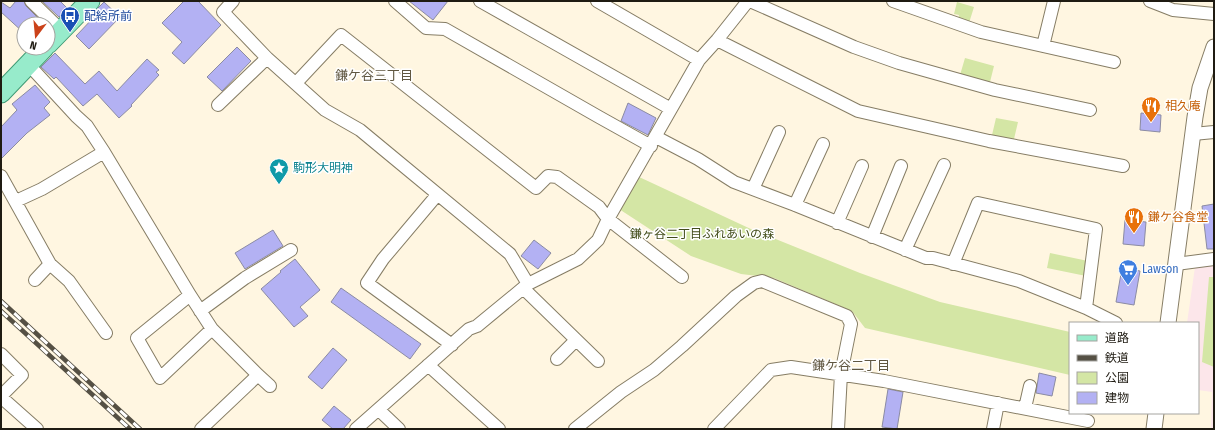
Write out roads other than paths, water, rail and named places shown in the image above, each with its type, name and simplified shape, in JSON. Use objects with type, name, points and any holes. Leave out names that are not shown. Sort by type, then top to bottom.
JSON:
[{"type":"main road","points":[[56,35],[90,1]]},
{"type":"main road","points":[[1,93],[36,56]]},
{"type":"street","points":[[31,1],[61,30]]},
{"type":"street","points":[[233,1],[223,12],[267,58],[325,110],[360,130],[510,254],[526,286],[576,340],[598,361]]},
{"type":"street","points":[[395,1],[426,28],[445,29],[592,114],[698,159],[734,182],[926,258],[933,258],[1019,281],[1086,308],[1114,322]]},
{"type":"street","points":[[480,1],[671,109]]},
{"type":"street","points":[[597,1],[699,60]]},
{"type":"street","points":[[356,429],[469,329],[477,326],[526,286],[578,259],[598,240],[608,219],[699,60],[718,40],[749,1],[854,47],[899,64],[996,90],[1090,110]]},
{"type":"street","points":[[893,1],[981,32],[1114,62]]},
{"type":"street","points":[[1043,46],[1054,1]]},
{"type":"street","points":[[1150,1],[1173,10],[1214,14]]},
{"type":"street","points":[[296,83],[341,35],[536,188],[548,176],[557,177],[599,207],[608,219],[682,278]]},
{"type":"street","points":[[718,40],[858,111],[989,141],[1123,166]]},
{"type":"street","points":[[1168,322],[1200,88],[1209,76],[1214,47]]},
{"type":"street","points":[[218,105],[267,58]]},
{"type":"street","points":[[28,64],[87,126],[190,296],[212,329],[270,386]]},
{"type":"street","points":[[753,189],[779,132]]},
{"type":"street","points":[[1193,134],[1214,132]]},
{"type":"street","points":[[795,205],[823,144]]},
{"type":"street","points":[[16,201],[42,189],[104,152]]},
{"type":"street","points":[[905,250],[944,165]]},
{"type":"street","points":[[837,223],[862,166]]},
{"type":"street","points":[[872,237],[901,166]]},
{"type":"street","points":[[1,176],[50,264],[67,271],[69,281],[106,333]]},
{"type":"street","points":[[437,195],[383,258],[367,282],[452,345]]},
{"type":"street","points":[[953,264],[978,203],[1096,229],[1086,308]]},
{"type":"street","points":[[200,311],[245,278],[292,250]]},
{"type":"street","points":[[1176,264],[1214,259]]},
{"type":"street","points":[[34,280],[50,264]]},
{"type":"street","points":[[575,429],[621,392],[654,370],[757,279],[847,316],[851,324],[841,374],[838,429]]},
{"type":"street","points":[[190,296],[137,338],[160,378],[212,329]]},
{"type":"street","points":[[558,359],[576,340]]},
{"type":"street","points":[[1,354],[22,375],[1,396],[36,429]]},
{"type":"street","points":[[428,365],[499,429]]},
{"type":"street","points":[[714,429],[771,370],[791,367],[841,374],[1088,421]]},
{"type":"street","points":[[201,429],[258,375]]},
{"type":"street","points":[[1025,408],[1030,386]]},
{"type":"street","points":[[993,429],[998,403]]},
{"type":"street","points":[[379,410],[399,429]]},
{"type":"street","points":[[1154,429],[1156,414]]},
{"type":"railway","points":[[1,301],[140,429]]},
{"type":"railway","points":[[1,311],[130,429]]},
{"type":"place","name":"配給所前","points":[[70,33]]},
{"type":"place","name":"相久庵","points":[[1151,123]]},
{"type":"place","name":"駒形大明神","points":[[279,185]]},
{"type":"place","name":"鎌ケ谷食堂","points":[[1134,234]]},
{"type":"place","name":"Lawson","points":[[1128,286]]},
{"type":"district","name":"鎌ケ谷三丁目","points":[[374,75]]},
{"type":"district","name":"鎌ケ谷二丁目","points":[[851,365]]},
{"type":"park label","name":"鎌ヶ谷二丁目ふれあいの森","points":[[702,234]]}]
